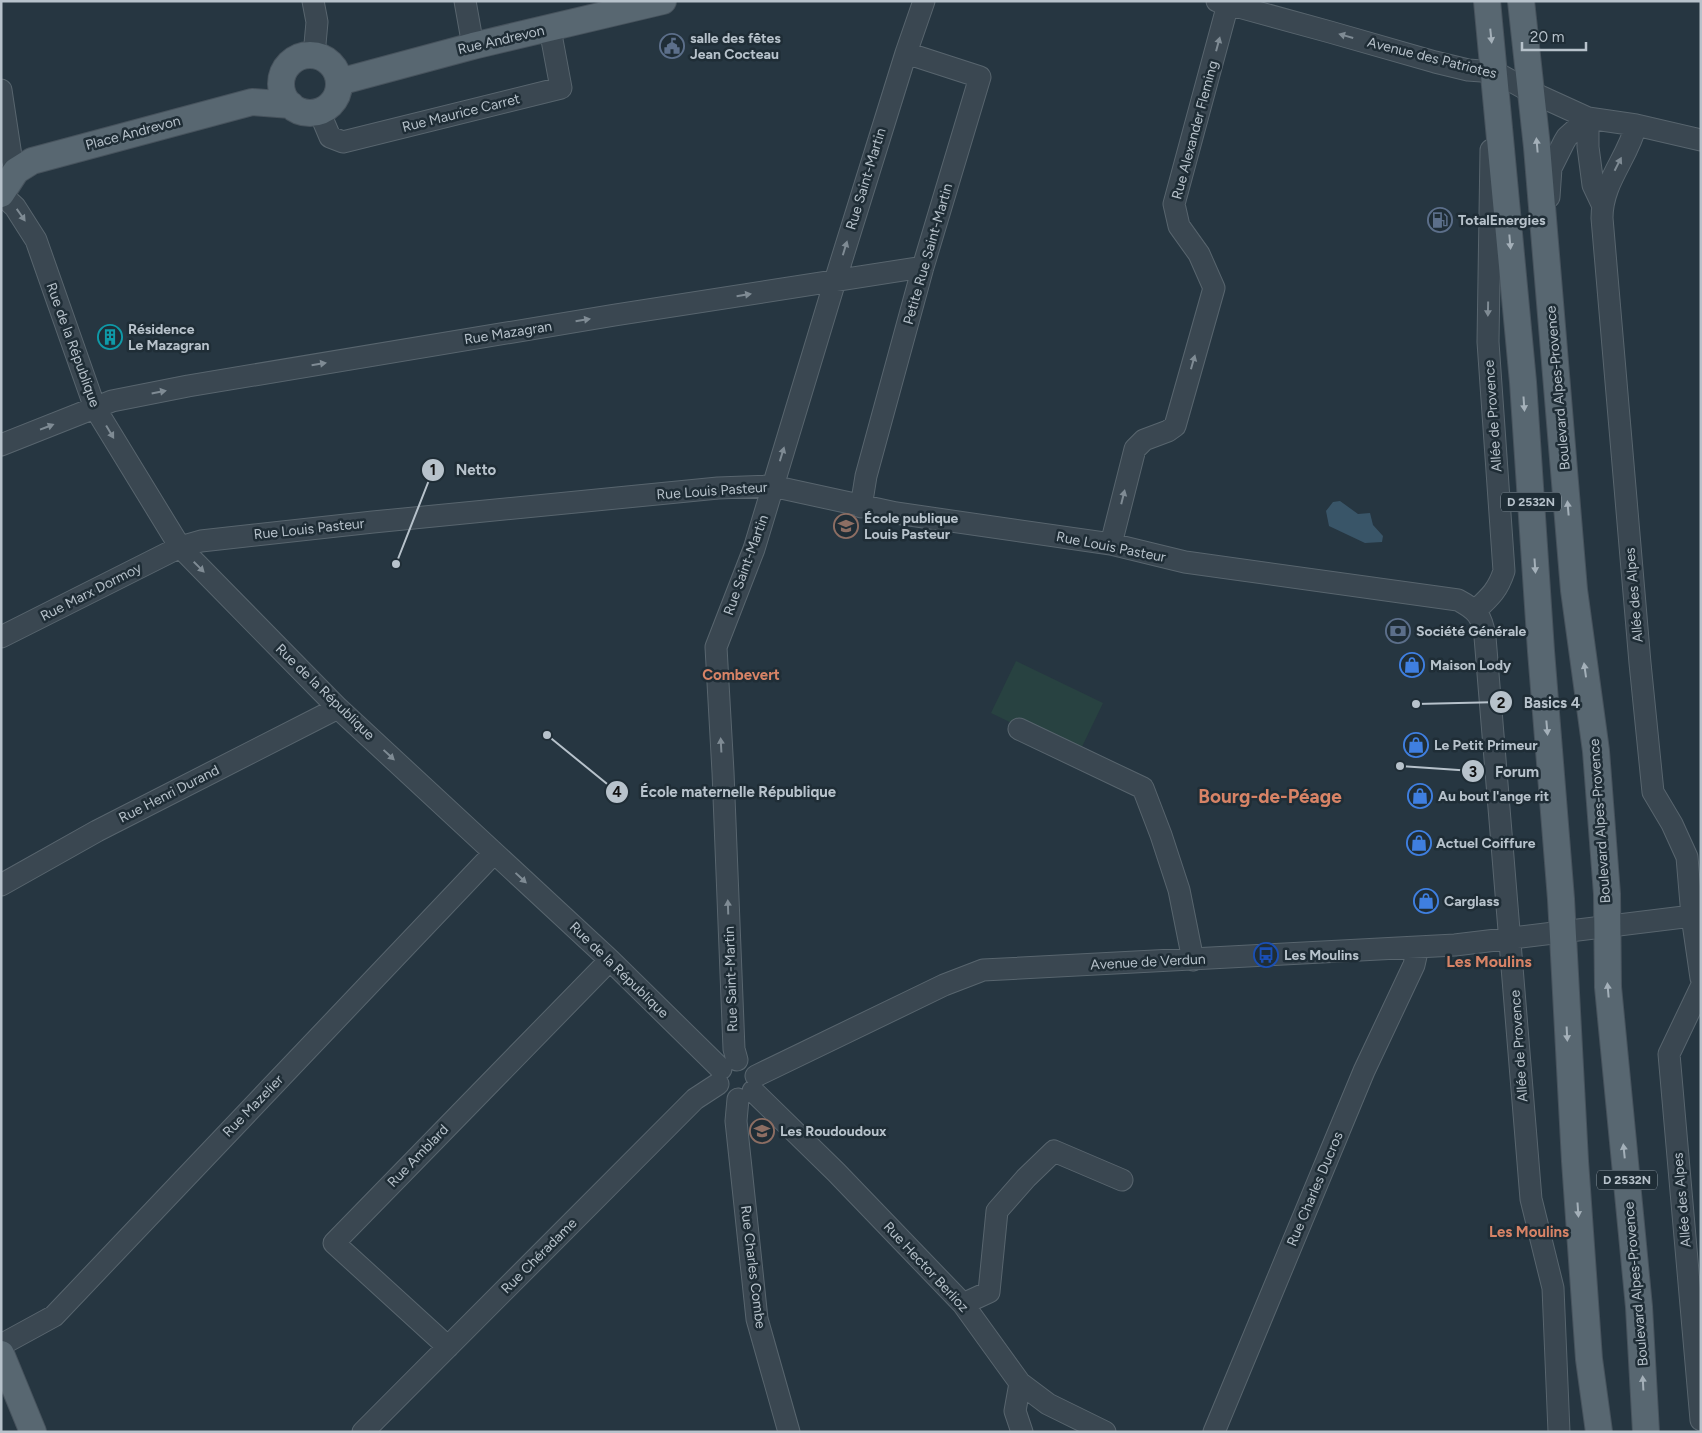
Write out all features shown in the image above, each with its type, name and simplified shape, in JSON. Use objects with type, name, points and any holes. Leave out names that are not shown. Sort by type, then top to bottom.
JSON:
[{"type":"main road","name":"Rue Andrevon","points":[[339,82],[473,46],[663,1]]},
{"type":"main road","name":"D 2532N","points":[[1488,1],[1523,382],[1540,651],[1563,933],[1574,1152],[1585,1309],[1589,1359],[1599,1432]]},
{"type":"main road","name":"Boulevard Alpes-Provence","points":[[1521,1],[1532,92],[1546,246],[1574,590],[1596,751],[1607,894],[1608,987],[1639,1307],[1646,1432]]},
{"type":"main road","name":"Place Andrevon","points":[[252,102],[281,81],[288,64],[304,55],[314,55]]},
{"type":"main road","points":[[314,55],[323,58],[331,64],[339,82],[334,100],[328,107],[319,111]]},
{"type":"main road","points":[[281,81],[282,90],[290,105]]},
{"type":"main road","name":"Place Andrevon","points":[[7,185],[32,161],[252,102],[290,105],[304,112],[319,111]]},
{"type":"main road","points":[[1,1354],[33,1432]]},
{"type":"street","points":[[313,1],[317,22],[314,55]]},
{"type":"street","points":[[465,1],[473,46]]},
{"type":"street","name":"Rue Saint-Martin","points":[[725,1071],[734,1049],[716,647],[754,549],[834,281],[924,1]]},
{"type":"street","name":"Avenue des Patriotes","points":[[1223,3],[1434,62],[1468,70],[1495,72],[1532,92],[1588,118],[1636,125],[1701,140]]},
{"type":"street","name":"Rue Alexander Fleming","points":[[1112,544],[1135,449],[1144,440],[1168,431],[1175,426],[1214,288],[1199,254],[1179,226],[1174,204],[1223,3]]},
{"type":"street","name":"Rue Maurice Carret","points":[[319,111],[330,137],[343,142],[561,88],[550,29]]},
{"type":"street","name":"Petite Rue Saint-Martin","points":[[861,507],[866,476],[923,267],[980,77],[906,53]]},
{"type":"street","points":[[1,90],[3,118],[11,156],[7,185]]},
{"type":"street","name":"Allée de Provence","points":[[1498,103],[1491,140],[1488,342],[1504,571],[1499,586],[1492,596],[1475,610],[1482,622],[1485,637],[1531,1199],[1553,1288],[1559,1432]]},
{"type":"street","points":[[1546,246],[1551,168],[1567,137],[1588,118]]},
{"type":"street","name":"Allée des Alpes","points":[[1588,118],[1588,147],[1593,185],[1602,204]]},
{"type":"street","name":"Allée des Alpes","points":[[1636,125],[1633,138],[1616,167],[1602,204],[1602,218],[1640,663],[1653,792],[1672,824],[1687,857],[1692,916],[1701,978]]},
{"type":"street","name":"Rue de la République","points":[[7,185],[15,207],[36,240],[95,408],[180,547],[338,708],[610,960],[725,1071]]},
{"type":"street","name":"Rue Mazagran","points":[[1,445],[112,401],[188,386],[923,267]]},
{"type":"street","name":"Rue Louis Pasteur","points":[[180,547],[201,541],[373,522],[718,488],[772,486],[861,507],[1112,544],[1186,562],[1458,600],[1475,610]]},
{"type":"street","name":"Rue Marx Dormoy","points":[[1,637],[180,547]]},
{"type":"street","name":"Rue Henri Durand","points":[[1,885],[97,831],[338,708]]},
{"type":"street","points":[[1020,729],[1143,788],[1179,890],[1192,960]]},
{"type":"street","name":"Rue Mazelier","points":[[1,1345],[54,1316],[494,852]]},
{"type":"street","points":[[1606,928],[1692,916]]},
{"type":"street","name":"Avenue de Verdun","points":[[749,1089],[944,985],[983,970],[1418,947],[1509,940],[1606,928]]},
{"type":"street","name":"Rue Charles Ducros","points":[[1214,1432],[1364,1071],[1414,965],[1418,947]]},
{"type":"street","name":"Rue Amblard","points":[[448,1347],[334,1243],[610,960]]},
{"type":"street","name":"Allée des Alpes","points":[[1701,987],[1669,1054],[1701,1420]]},
{"type":"street","points":[[749,1065],[749,1089],[729,1097],[722,1092],[725,1071],[749,1065]]},
{"type":"street","name":"Rue Chéradame","points":[[363,1432],[695,1098],[725,1071]]},
{"type":"street","name":"Rue Hector Berlioz","points":[[749,1089],[836,1172],[963,1304],[1020,1383],[1048,1404],[1105,1432]]},
{"type":"street","name":"Rue Charles Combe","points":[[749,1089],[736,1121],[757,1319],[789,1432]]},
{"type":"street","points":[[963,1304],[988,1292],[997,1211],[1054,1150],[1122,1180]]},
{"type":"street","points":[[1020,1383],[1015,1411],[1022,1432]]},
{"type":"green space","points":[[1016,661],[1103,703],[1078,755],[991,713]]},
{"type":"water","points":[[1340,501],[1358,514],[1370,513],[1373,525],[1383,536],[1382,542],[1365,543],[1329,526],[1326,511],[1333,502]]},
{"type":"place","name":"salle des fêtes Jean Cocteau","points":[[672,46]]},
{"type":"place","name":"TotalEnergies","points":[[1440,220]]},
{"type":"place","name":"Résidence Le Mazagran","points":[[110,337]]},
{"type":"place","name":"École publique Louis Pasteur","points":[[846,526]]},
{"type":"place","name":"Netto","points":[[396,564]]},
{"type":"place","name":"Société Générale","points":[[1398,631]]},
{"type":"place","name":"Maison Lody","points":[[1412,665]]},
{"type":"place","name":"Basics 4","points":[[1416,704]]},
{"type":"place","name":"École maternelle République","points":[[547,735]]},
{"type":"place","name":"Le Petit Primeur","points":[[1416,745]]},
{"type":"place","name":"Forum","points":[[1400,766]]},
{"type":"place","name":"Au bout l'ange rit","points":[[1420,796]]},
{"type":"place","name":"Actuel Coiffure","points":[[1419,843]]},
{"type":"place","name":"Carglass","points":[[1426,901]]},
{"type":"place","name":"Les Moulins","points":[[1266,955]]},
{"type":"place","name":"Les Roudoudoux","points":[[762,1131]]},
{"type":"district","name":"Combevert","points":[[741,675]]},
{"type":"district","name":"Bourg-de-Péage","points":[[1270,796]]},
{"type":"district","name":"Les Moulins","points":[[1489,961]]},
{"type":"district","name":"Les Moulins","points":[[1529,1232]]}]
